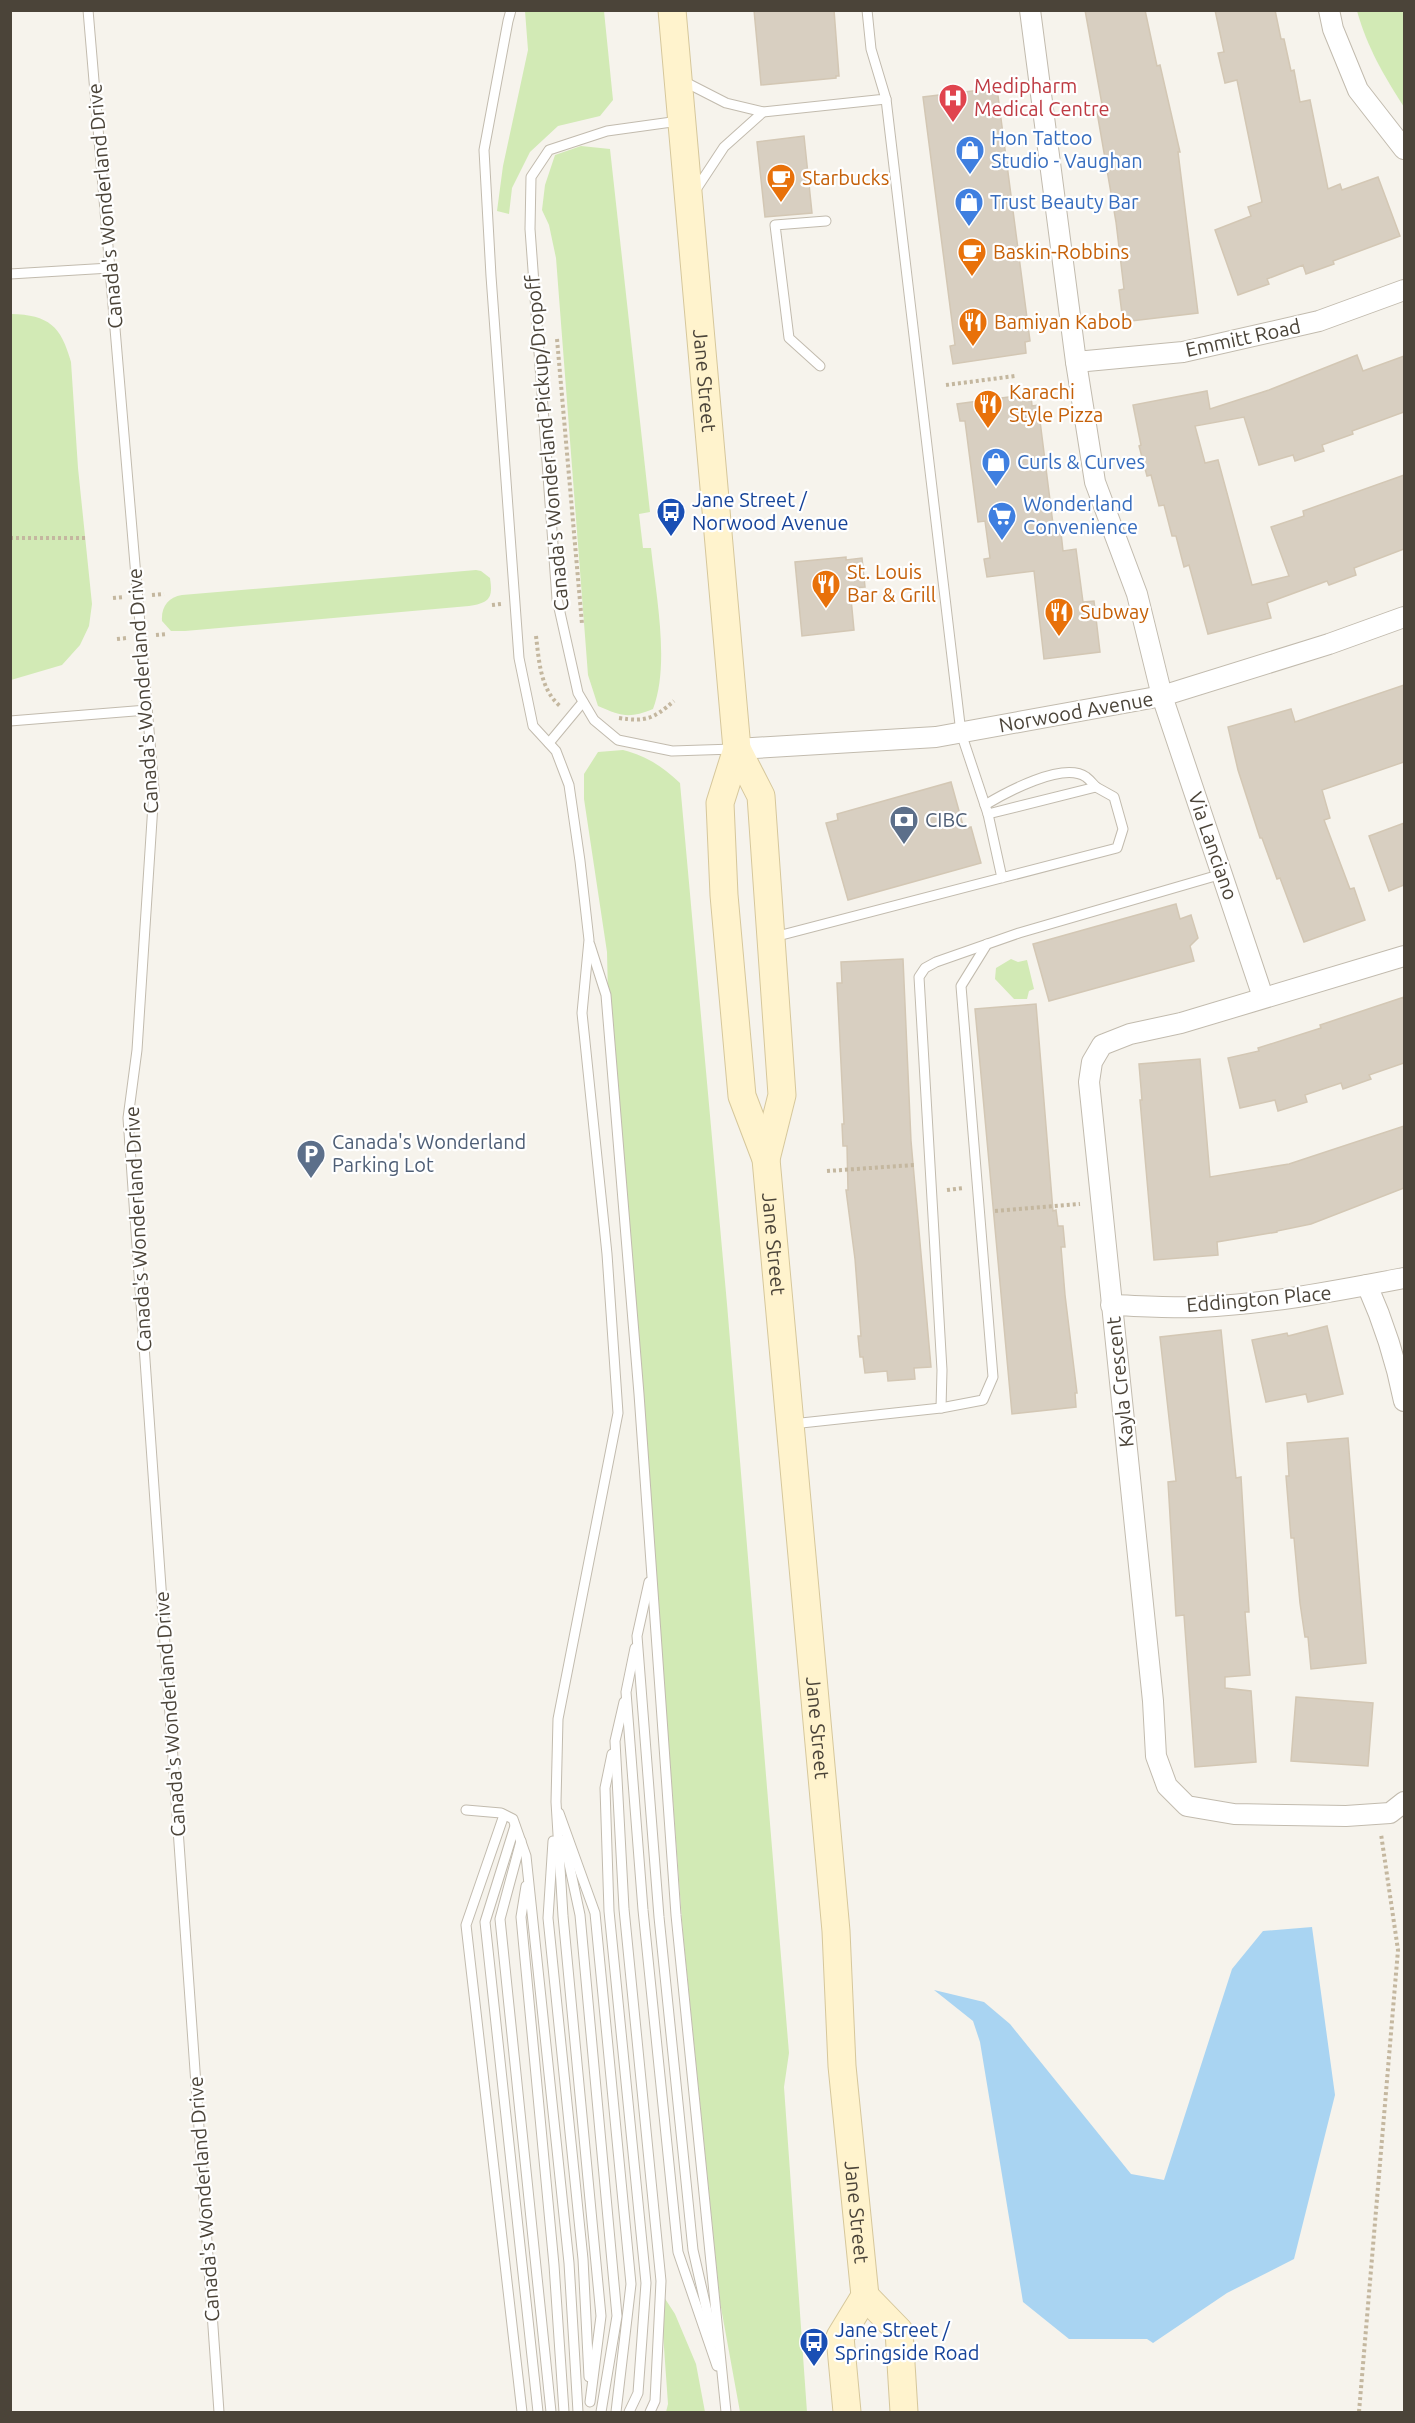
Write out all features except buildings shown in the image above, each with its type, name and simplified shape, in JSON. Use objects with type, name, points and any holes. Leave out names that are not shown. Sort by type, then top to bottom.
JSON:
[{"type":"main road","name":"Jane Street","points":[[672,10],[736,749],[720,803],[724,895],[742,1096],[766,1159],[836,1931],[842,2066],[865,2296]]},
{"type":"main road","name":"Jane Street","points":[[736,749],[762,796],[783,1095],[766,1159]]},
{"type":"main road","points":[[847,2412],[840,2337],[865,2296],[898,2331],[904,2412]]},
{"type":"street","name":"Via Lanciano","points":[[1030,10],[1076,362],[1095,482],[1137,594],[1162,696],[1263,997]]},
{"type":"street","points":[[1329,10],[1333,29],[1358,90],[1404,149]]},
{"type":"street","name":"Emmitt Road","points":[[1076,362],[1183,352],[1319,321],[1404,290]]},
{"type":"street","name":"Norwood Avenue","points":[[736,749],[936,737],[1162,696],[1329,644],[1404,617]]},
{"type":"street","name":"Kayla Crescent","points":[[1404,956],[1181,1023],[1130,1034],[1102,1045],[1092,1062],[1089,1082],[1153,1701],[1156,1756],[1167,1786],[1187,1806],[1234,1814],[1346,1816],[1378,1814],[1390,1813],[1404,1802]]},
{"type":"street","name":"Eddington Place","points":[[1111,1305],[1220,1305],[1334,1293],[1404,1278]]},
{"type":"street","points":[[1367,1286],[1382,1319],[1393,1353],[1404,1401]]},
{"type":"lane","name":"Canada's Wonderland Drive","points":[[88,10],[154,789],[138,1039],[129,1118],[219,2412]]},
{"type":"lane","points":[[511,10],[507,21],[484,150],[519,658],[533,726],[556,751],[569,784],[589,940],[606,995],[676,1915],[726,2412]]},
{"type":"lane","points":[[867,10],[871,49],[886,99],[961,733],[986,809],[1002,878]]},
{"type":"lane","points":[[678,78],[726,103],[763,112],[886,99]]},
{"type":"lane","points":[[689,200],[724,147],[763,112]]},
{"type":"lane","name":"Canada's Wonderland Pickup/Dropoff","points":[[681,121],[607,131],[549,150],[531,177],[530,229],[557,599],[578,693],[594,720],[618,740],[672,751],[736,749]]},
{"type":"lane","points":[[820,366],[789,338],[776,225],[826,221]]},
{"type":"lane","points":[[10,274],[110,268]]},
{"type":"lane","points":[[549,743],[583,702]]},
{"type":"lane","points":[[10,721],[147,710]]},
{"type":"lane","points":[[771,938],[1117,848],[1124,829],[1114,796],[1096,787],[1085,776],[1072,773],[1023,783],[986,809]]},
{"type":"lane","points":[[986,809],[1096,787]]},
{"type":"lane","points":[[941,1408],[942,1370],[919,977],[925,968],[936,962],[1019,933],[1222,874]]},
{"type":"lane","points":[[589,940],[582,1013],[607,1254],[618,1413],[558,1719],[556,1802],[548,1918],[583,2259],[590,2402]]},
{"type":"lane","points":[[790,1424],[941,1408],[983,1400],[993,1377],[961,986],[987,944]]},
{"type":"lane","points":[[629,2412],[638,2394],[646,2283],[609,1911],[605,1788],[651,1572]]},
{"type":"lane","points":[[637,1636],[659,1917],[693,2250],[723,2382]]},
{"type":"lane","points":[[626,1692],[643,1910],[678,2252],[723,2382]]},
{"type":"lane","points":[[615,1741],[624,1909],[661,2280],[655,2401],[650,2412]]},
{"type":"lane","points":[[556,1802],[563,1916],[601,2316],[589,2412]]},
{"type":"lane","points":[[556,1802],[580,1915],[617,2316],[601,2412]]},
{"type":"lane","points":[[556,1802],[595,1913],[631,2284],[616,2412]]},
{"type":"lane","points":[[466,1810],[504,1815],[513,1820],[526,1856],[569,2263],[578,2412]]},
{"type":"lane","points":[[504,1815],[466,1925],[522,2412]]},
{"type":"lane","points":[[515,1826],[485,1922],[538,2412]]},
{"type":"lane","points":[[521,1841],[500,1920],[551,2412]]},
{"type":"lane","points":[[528,1876],[521,1917],[554,2265],[564,2412]]},
{"type":"path","points":[[557,337],[582,630]]},
{"type":"path","points":[[946,385],[1015,376]]},
{"type":"path","points":[[10,538],[85,538]]},
{"type":"path","points":[[557,599],[579,597]]},
{"type":"path","points":[[492,605],[517,603]]},
{"type":"path","points":[[536,633],[541,675],[555,701],[572,715]]},
{"type":"path","points":[[615,718],[640,721],[657,716],[674,701]]},
{"type":"path","points":[[827,1171],[930,1164]]},
{"type":"path","points":[[932,1191],[977,1187]]},
{"type":"path","points":[[980,1212],[1101,1203]]},
{"type":"path","points":[[1359,2412],[1398,1950],[1378,1814]]},
{"type":"green space","points":[[525,11],[604,11],[613,100],[600,116],[558,126],[530,152],[512,188],[509,214],[497,211],[503,166],[528,50]]},
{"type":"green space","points":[[1357,11],[1404,11],[1404,107],[1377,61]]},
{"type":"green space","points":[[581,146],[610,149],[650,512],[639,514],[643,548],[651,548],[660,630],[661,672],[653,709],[631,715],[619,714],[598,706],[588,675],[556,258],[549,225],[542,210],[545,185],[555,155]]},
{"type":"green space","points":[[11,314],[35,317],[51,325],[63,339],[71,362],[78,468],[92,604],[89,626],[80,645],[62,665],[11,680]]},
{"type":"green space","points":[[476,570],[490,578],[491,590],[486,601],[469,606],[185,631],[171,631],[162,621],[163,611],[169,600],[182,595]]},
{"type":"green space","points":[[623,750],[640,755],[654,763],[680,783],[727,1304],[789,2053],[784,2087],[807,2412],[740,2412],[720,2302],[683,1934],[608,996],[607,952],[584,799],[584,774],[598,752]]},
{"type":"green space","points":[[1011,959],[1018,962],[1027,960],[1034,989],[1029,991],[1027,999],[1014,999],[995,979],[996,968]]},
{"type":"green space","points":[[660,2291],[675,2314],[696,2364],[705,2412],[666,2412],[668,2404]]},
{"type":"water","points":[[1312,1927],[1335,2095],[1294,2259],[1227,2293],[1153,2343],[1147,2339],[1069,2339],[1023,2302],[980,2042],[973,2021],[934,1990],[984,2002],[1010,2024],[1131,2174],[1164,2180],[1232,1969],[1263,1931]]},
{"type":"place","name":"Medipharm Medical Centre","points":[[953,124]]},
{"type":"place","name":"Hon Tattoo Studio - Vaughan","points":[[970,176]]},
{"type":"place","name":"Starbucks","points":[[781,204]]},
{"type":"place","name":"Trust Beauty Bar","points":[[969,228]]},
{"type":"place","name":"Baskin-Robbins","points":[[972,278]]},
{"type":"place","name":"Bamiyan Kabob","points":[[973,348]]},
{"type":"place","name":"Karachi Style Pizza","points":[[988,430]]},
{"type":"place","name":"Curls & Curves","points":[[996,488]]},
{"type":"place","name":"Jane Street / Norwood Avenue","points":[[671,538]]},
{"type":"place","name":"Wonderland Convenience","points":[[1002,542]]},
{"type":"place","name":"St. Louis Bar & Grill","points":[[826,610]]},
{"type":"place","name":"Subway","points":[[1059,638]]},
{"type":"place","name":"CIBC","points":[[904,846]]},
{"type":"place","name":"Canada's Wonderland Parking Lot","points":[[311,1180]]},
{"type":"place","name":"Jane Street / Springside Road","points":[[814,2368]]}]
